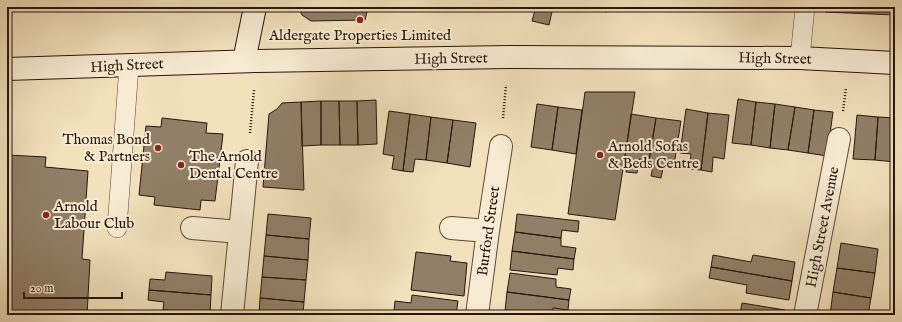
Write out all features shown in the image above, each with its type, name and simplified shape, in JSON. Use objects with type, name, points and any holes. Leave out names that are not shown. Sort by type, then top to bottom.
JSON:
[{"type":"street","points":[[251,61],[255,7]]},
{"type":"street","name":"High Street","points":[[7,69],[129,66],[160,63],[509,57],[800,58],[895,63]]},
{"type":"street","name":"High Street Avenue","points":[[805,315],[839,139]]},
{"type":"street","name":"Burford Street","points":[[477,315],[501,146]]},
{"type":"street","points":[[232,315],[247,161]]},
{"type":"street","points":[[192,228],[240,232]]},
{"type":"street","points":[[451,228],[488,231]]},
{"type":"lane","points":[[800,58],[806,7]]},
{"type":"lane","points":[[117,228],[129,66]]},
{"type":"path","points":[[501,146],[509,57]]},
{"type":"path","points":[[839,139],[850,60]]},
{"type":"path","points":[[247,161],[251,61]]},
{"type":"building","points":[[298,7],[368,7],[365,20],[311,21],[302,15]]},
{"type":"building","points":[[521,7],[553,7],[549,25],[532,21],[535,10]]},
{"type":"building","points":[[589,7],[608,7],[607,12]]},
{"type":"building","points":[[825,7],[895,7],[895,15],[825,12]]},
{"type":"building","name":"Arnold Sofas & Beds Centre","points":[[585,92],[635,92],[615,220],[568,214]]},
{"type":"building","points":[[738,99],[756,102],[751,145],[732,143]]},
{"type":"building","points":[[376,100],[377,144],[358,145],[357,101]]},
{"type":"building","points":[[321,101],[339,101],[340,145],[321,145]]},
{"type":"building","points":[[321,101],[321,145],[302,146],[301,102]]},
{"type":"building","points":[[339,101],[357,101],[358,145],[340,145]]},
{"type":"building","points":[[301,102],[304,190],[263,187],[269,114],[277,109],[282,103]]},
{"type":"building","points":[[756,102],[775,104],[770,148],[751,145]]},
{"type":"building","points":[[537,104],[558,107],[552,150],[531,147]]},
{"type":"building","points":[[775,104],[795,107],[788,150],[770,148]]},
{"type":"building","points":[[558,107],[582,110],[576,154],[552,150]]},
{"type":"building","points":[[795,107],[814,110],[808,153],[788,150]]},
{"type":"building","points":[[686,109],[708,113],[701,170],[689,169],[691,154],[680,153]]},
{"type":"building","points":[[814,110],[833,112],[827,156],[808,153]]},
{"type":"building","points":[[389,111],[410,114],[403,171],[392,169],[394,156],[383,154]]},
{"type":"building","points":[[708,113],[729,115],[724,159],[713,157],[712,172],[701,170]]},
{"type":"building","points":[[410,114],[431,117],[426,160],[415,159],[413,172],[403,171]]},
{"type":"building","points":[[631,114],[656,118],[649,161],[639,159],[637,173],[626,172],[628,157],[625,157]]},
{"type":"building","points":[[857,115],[878,117],[875,160],[853,159]]},
{"type":"building","points":[[431,117],[453,120],[447,163],[426,160]]},
{"type":"building","points":[[878,117],[895,118],[895,162],[875,160]]},
{"type":"building","name":"The Arnold Dental Centre","points":[[162,118],[207,123],[206,133],[223,134],[215,201],[201,200],[200,210],[154,205],[155,197],[139,195],[146,126],[161,127]]},
{"type":"building","points":[[656,118],[681,121],[674,165],[664,164],[661,178],[651,176],[654,161],[649,161]]},
{"type":"building","points":[[453,120],[476,123],[470,167],[447,163]]},
{"type":"building","name":"Arnold Labour Club","points":[[7,155],[46,157],[45,167],[88,171],[82,259],[90,260],[87,315],[7,315]]},
{"type":"building","points":[[268,214],[311,218],[309,239],[266,235]]},
{"type":"building","points":[[517,214],[579,221],[578,232],[562,230],[561,238],[515,232]]},
{"type":"building","points":[[515,232],[561,238],[561,246],[576,248],[574,259],[512,251]]},
{"type":"building","points":[[266,235],[309,239],[308,260],[264,256]]},
{"type":"building","points":[[841,243],[878,249],[875,273],[837,268]]},
{"type":"building","points":[[512,251],[574,259],[573,270],[558,268],[557,275],[510,270]]},
{"type":"building","points":[[416,252],[451,256],[450,261],[467,263],[464,296],[411,290]]},
{"type":"building","points":[[713,255],[751,262],[753,255],[795,262],[792,281],[711,267]]},
{"type":"building","points":[[264,256],[308,260],[306,280],[262,277]]},
{"type":"building","points":[[711,267],[792,281],[789,300],[746,293],[747,285],[709,278]]},
{"type":"building","points":[[837,268],[875,273],[871,298],[833,292]]},
{"type":"building","points":[[166,272],[212,276],[211,295],[149,290],[150,279],[165,280]]},
{"type":"building","points":[[510,273],[556,279],[556,287],[571,289],[569,300],[507,292]]},
{"type":"building","points":[[262,277],[306,280],[304,302],[260,298]]},
{"type":"building","points":[[149,290],[211,295],[210,314],[163,310],[164,302],[148,300]]},
{"type":"building","points":[[507,292],[569,300],[568,310],[553,308],[552,315],[505,311]]},
{"type":"building","points":[[833,292],[871,298],[868,315],[830,315]]},
{"type":"building","points":[[412,295],[458,301],[456,315],[425,315],[394,311],[395,301],[411,303]]},
{"type":"building","points":[[260,298],[304,302],[303,315],[259,315]]},
{"type":"building","points":[[742,303],[785,310],[784,315],[740,315]]},
{"type":"building","points":[[163,310],[210,314],[210,315],[162,315]]},
{"type":"building","points":[[394,311],[425,315],[393,315]]},
{"type":"building","points":[[505,311],[541,315],[505,315]]},
{"type":"place","name":"Aldergate Properties Limited","points":[[360,20]]},
{"type":"place","name":"Thomas Bond & Partners","points":[[158,148]]},
{"type":"place","name":"Arnold Sofas & Beds Centre","points":[[600,155]]},
{"type":"place","name":"The Arnold Dental Centre","points":[[181,165]]},
{"type":"place","name":"Arnold Labour Club","points":[[46,215]]}]
